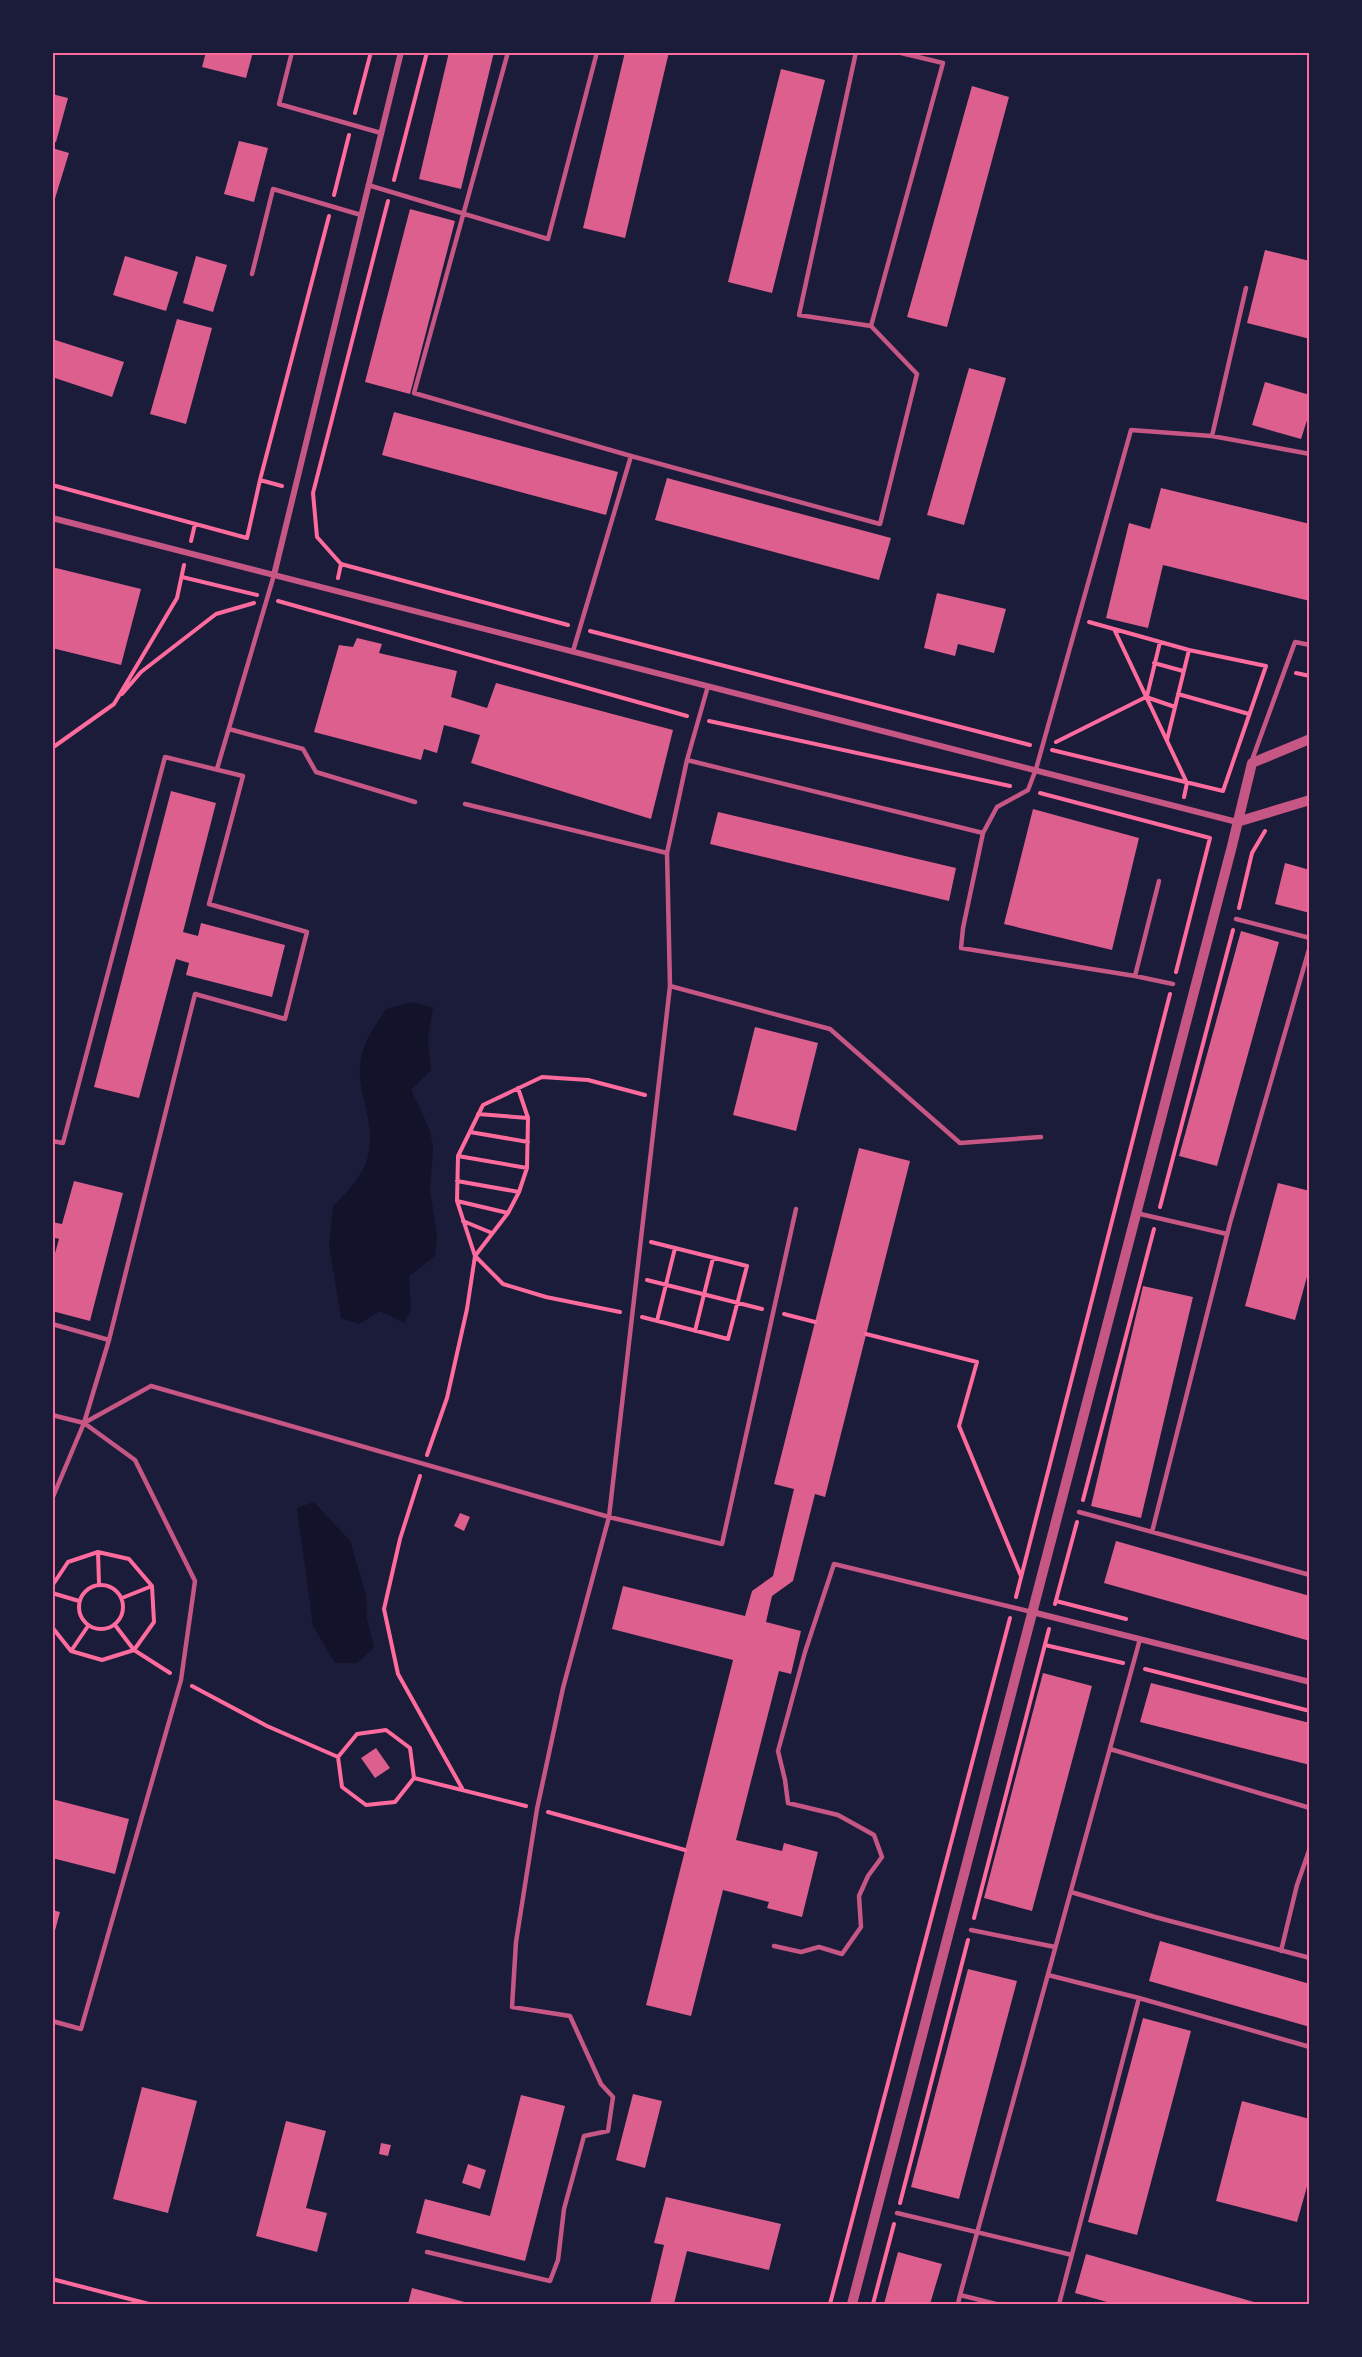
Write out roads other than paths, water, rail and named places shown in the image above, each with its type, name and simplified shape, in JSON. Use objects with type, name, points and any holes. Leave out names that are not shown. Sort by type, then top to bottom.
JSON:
[{"type":"street","points":[[274,575],[401,52]]},
{"type":"street","points":[[52,518],[1237,822],[1310,800]]},
{"type":"street","points":[[852,2304],[1252,763],[1310,739]]},
{"type":"street","points":[[1032,1612],[1310,1682]]},
{"type":"lane","points":[[292,52],[279,104],[381,133]]},
{"type":"lane","points":[[508,52],[414,393],[631,456],[880,524],[917,374],[871,326],[799,315],[856,52]]},
{"type":"lane","points":[[368,185],[548,239],[597,52]]},
{"type":"lane","points":[[871,326],[943,63],[897,52]]},
{"type":"lane","points":[[252,274],[273,189],[361,215]]},
{"type":"lane","points":[[1212,436],[1246,288]]},
{"type":"lane","points":[[1173,984],[961,948],[983,833],[997,807],[1028,790],[1036,769],[1131,429],[1212,436],[1310,454]]},
{"type":"lane","points":[[573,651],[631,456]]},
{"type":"lane","points":[[217,769],[274,575]]},
{"type":"lane","points":[[1252,763],[1295,642],[1310,645]]},
{"type":"lane","points":[[427,2252],[550,2281],[558,2260],[564,2209],[584,2136],[608,2131],[613,2097],[601,2085],[570,2016],[512,2007],[516,1942],[537,1809],[563,1688],[609,1517],[670,986],[667,853],[687,760],[708,685]]},
{"type":"lane","points":[[230,729],[303,749],[316,772],[415,802]]},
{"type":"lane","points":[[52,1141],[63,1143],[165,757],[243,776],[209,903],[307,932],[285,1019],[195,994],[109,1340],[84,1423],[52,1499]]},
{"type":"lane","points":[[687,760],[983,833]]},
{"type":"lane","points":[[465,804],[667,853]]},
{"type":"lane","points":[[1136,976],[1159,881]]},
{"type":"lane","points":[[1236,919],[1310,938]]},
{"type":"lane","points":[[1152,1532],[1227,1234],[1310,946]]},
{"type":"lane","points":[[670,986],[830,1029],[960,1143],[1041,1137]]},
{"type":"lane","points":[[84,1423],[151,1386],[609,1517],[722,1544],[796,1209]]},
{"type":"lane","points":[[1136,1213],[1227,1234]]},
{"type":"lane","points":[[52,1324],[109,1340]]},
{"type":"lane","points":[[52,1415],[84,1423],[135,1460],[195,1581],[181,1680],[81,2029],[52,2021]]},
{"type":"lane","points":[[1080,1512],[1310,1575]]},
{"type":"lane","points":[[774,1946],[801,1952],[819,1947],[842,1954],[861,1927],[859,1896],[868,1876],[882,1857],[874,1835],[838,1815],[788,1803],[778,1751],[834,1564],[1032,1612]]},
{"type":"lane","points":[[958,2304],[1140,1639]]},
{"type":"lane","points":[[1110,1749],[1310,1808]]},
{"type":"lane","points":[[1281,1951],[1297,1885],[1310,1848]]},
{"type":"lane","points":[[1071,1892],[1310,1958]]},
{"type":"lane","points":[[971,1930],[1055,1947]]},
{"type":"lane","points":[[1048,1975],[1139,1998],[1310,2047]]},
{"type":"lane","points":[[1059,2304],[1139,1998]]},
{"type":"lane","points":[[897,2213],[1072,2255]]},
{"type":"lane","points":[[960,2295],[996,2304]]}]
